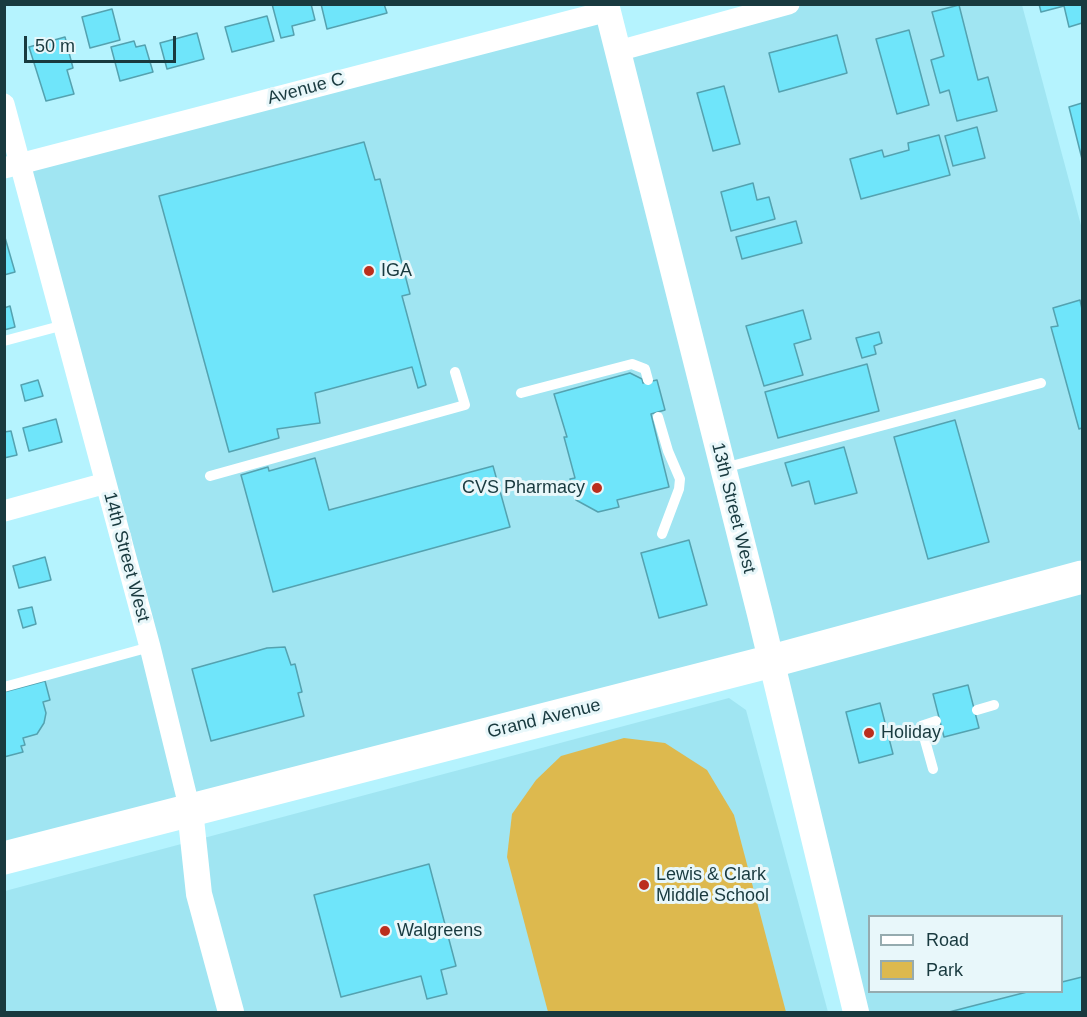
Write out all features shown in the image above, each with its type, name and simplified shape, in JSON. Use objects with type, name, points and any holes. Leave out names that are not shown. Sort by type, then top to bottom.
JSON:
[{"type":"main road","name":"Grand Avenue","points":[[4,858],[772,661],[1083,577]]},
{"type":"street","points":[[618,51],[789,4]]},
{"type":"street","name":"13th Street West","points":[[607,8],[772,661],[856,1012]]},
{"type":"street","name":"Avenue C","points":[[13,165],[607,8]]},
{"type":"street","name":"14th Street West","points":[[4,104],[13,165],[64,325],[150,647],[190,810],[199,894],[231,1012]]},
{"type":"street","points":[[4,511],[106,483]]},
{"type":"lane","points":[[4,341],[64,325]]},
{"type":"lane","points":[[521,393],[632,364],[645,369],[648,380]]},
{"type":"lane","points":[[210,476],[465,405],[455,372]]},
{"type":"lane","points":[[723,468],[1041,383]]},
{"type":"lane","points":[[658,417],[668,451],[680,478],[679,489],[662,534]]},
{"type":"lane","points":[[4,687],[150,647]]},
{"type":"lane","points":[[977,710],[994,705]]},
{"type":"lane","points":[[933,769],[921,726],[936,721]]},
{"type":"shaded area","points":[[789,5],[1022,5],[1082,229],[1082,1012],[867,1012],[772,661],[5,858],[5,687],[150,647],[21,163],[608,11],[618,51]]},
{"type":"shaded area","points":[[729,698],[746,710],[828,1012],[5,1012],[5,891]]},
{"type":"green space","name":"Lewis & Clark Middle School","points":[[624,738],[665,743],[707,770],[734,815],[786,1012],[548,1012],[507,857],[512,814],[536,780],[561,756]]},
{"type":"building","points":[[272,4],[311,4],[315,20],[292,26],[294,35],[281,38]]},
{"type":"building","points":[[321,4],[384,4],[387,13],[327,29]]},
{"type":"building","points":[[1039,4],[1082,4],[1082,23],[1069,27],[1064,6],[1041,12]]},
{"type":"building","points":[[959,5],[978,80],[988,77],[997,111],[957,121],[949,90],[940,93],[931,60],[944,56],[932,12]]},
{"type":"building","points":[[112,9],[120,40],[90,48],[82,17]]},
{"type":"building","points":[[267,16],[274,41],[232,52],[225,27]]},
{"type":"building","points":[[909,30],[929,105],[897,114],[876,39]]},
{"type":"building","points":[[197,33],[204,59],[167,69],[160,43]]},
{"type":"building","points":[[837,35],[847,73],[779,92],[769,53]]},
{"type":"building","points":[[65,37],[73,68],[67,70],[74,94],[46,101],[29,47]]},
{"type":"building","points":[[134,41],[136,47],[145,45],[153,72],[120,81],[111,47]]},
{"type":"building","points":[[724,86],[740,144],[713,151],[697,93]]},
{"type":"building","points":[[1082,103],[1082,159],[1069,107]]},
{"type":"building","points":[[977,127],[985,158],[953,166],[945,136]]},
{"type":"building","points":[[939,135],[950,175],[861,199],[850,159],[882,150],[884,157],[909,150],[908,143]]},
{"type":"building","points":[[364,142],[375,180],[380,179],[410,294],[402,296],[426,385],[418,388],[412,367],[315,393],[320,423],[277,429],[279,438],[229,452],[159,196]]},
{"type":"building","points":[[753,183],[757,200],[769,197],[775,219],[731,231],[721,192]]},
{"type":"building","points":[[796,221],[802,243],[742,259],[736,237]]},
{"type":"building","points":[[4,234],[15,272],[4,275]]},
{"type":"building","points":[[1080,300],[1082,309],[1082,428],[1079,429],[1051,327],[1058,326],[1053,308]]},
{"type":"building","points":[[10,306],[15,327],[4,330],[4,308]]},
{"type":"building","points":[[803,310],[811,339],[794,344],[803,375],[764,386],[746,326]]},
{"type":"building","points":[[879,332],[882,343],[874,346],[876,354],[862,358],[856,338]]},
{"type":"building","points":[[867,364],[879,411],[778,438],[765,392]]},
{"type":"building","name":"CVS Pharmacy","points":[[630,373],[642,379],[643,383],[657,380],[665,410],[651,414],[669,487],[617,500],[619,507],[598,512],[576,500],[570,479],[575,478],[564,437],[567,437],[554,394]]},
{"type":"building","points":[[38,380],[43,396],[25,401],[21,385]]},
{"type":"building","points":[[56,419],[62,442],[29,451],[23,428]]},
{"type":"building","points":[[955,420],[989,542],[928,559],[894,437]]},
{"type":"building","points":[[11,431],[17,455],[4,458],[4,432]]},
{"type":"building","points":[[844,447],[857,493],[815,504],[809,481],[792,486],[785,463]]},
{"type":"building","points":[[315,458],[329,510],[493,466],[510,527],[273,592],[241,475],[268,467],[269,471]]},
{"type":"building","points":[[689,540],[707,605],[659,618],[641,553]]},
{"type":"building","points":[[45,557],[51,580],[19,588],[13,566]]},
{"type":"building","points":[[32,607],[36,624],[23,628],[18,610]]},
{"type":"building","points":[[285,647],[291,665],[295,664],[302,692],[298,693],[304,716],[211,741],[192,669],[267,648]]},
{"type":"building","points":[[45,681],[50,700],[43,702],[46,713],[44,723],[37,734],[23,738],[25,745],[21,746],[23,752],[4,757],[4,692]]},
{"type":"building","name":"Holiday","points":[[968,685],[979,728],[944,737],[933,694]]},
{"type":"building","name":"Holiday","points":[[880,703],[893,754],[859,763],[846,712]]},
{"type":"building","name":"Walgreens","points":[[429,864],[456,966],[441,970],[447,994],[427,999],[421,976],[341,997],[314,895]]},
{"type":"building","points":[[1082,977],[1082,1012],[949,1012],[1023,993],[1063,993],[1063,982]]},
{"type":"place","name":"IGA","points":[[369,271]]},
{"type":"place","name":"CVS Pharmacy","points":[[597,488]]},
{"type":"place","name":"Holiday","points":[[869,733]]},
{"type":"place","name":"Lewis & Clark Middle School","points":[[644,885]]},
{"type":"place","name":"Walgreens","points":[[385,931]]}]
